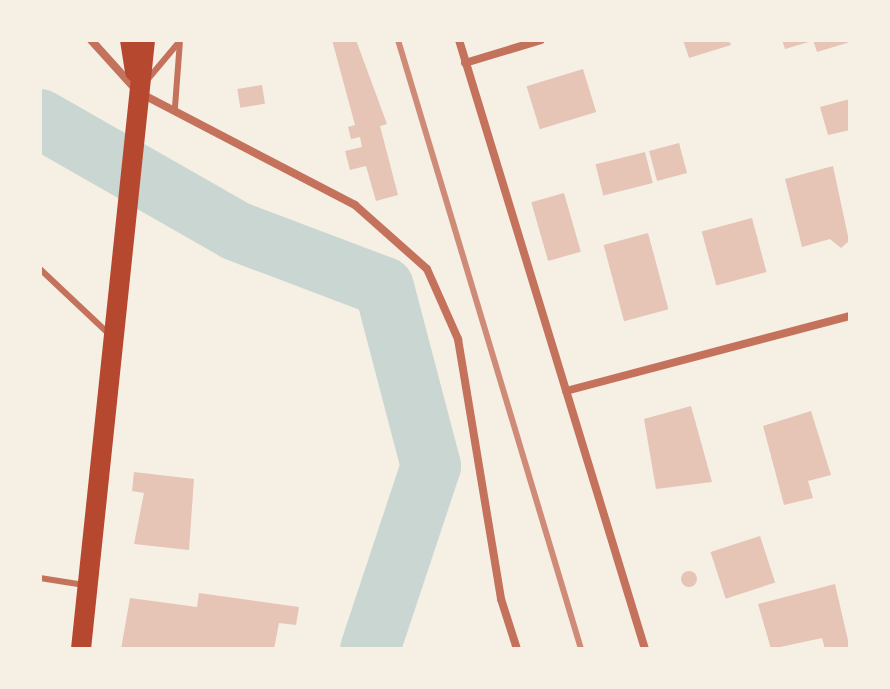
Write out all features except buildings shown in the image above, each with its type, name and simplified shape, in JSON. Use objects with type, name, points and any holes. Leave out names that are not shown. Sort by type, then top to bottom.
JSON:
[{"type":"main road","points":[[130,40],[138,92]]},
{"type":"main road","points":[[81,649],[145,40]]},
{"type":"street","points":[[91,40],[138,92],[175,107],[355,205],[427,269],[458,339],[501,599],[517,649]]},
{"type":"street","points":[[459,40],[645,649]]},
{"type":"street","points":[[465,63],[541,40]]},
{"type":"street","points":[[566,391],[850,316]]},
{"type":"lane","points":[[138,92],[180,41]]},
{"type":"lane","points":[[175,107],[180,41]]},
{"type":"lane","points":[[40,269],[114,338]]},
{"type":"lane","points":[[40,578],[88,586]]},
{"type":"waterway","points":[[40,119],[236,231],[384,287],[431,466],[370,649]]},
{"type":"railway","points":[[398,40],[581,649]]}]
